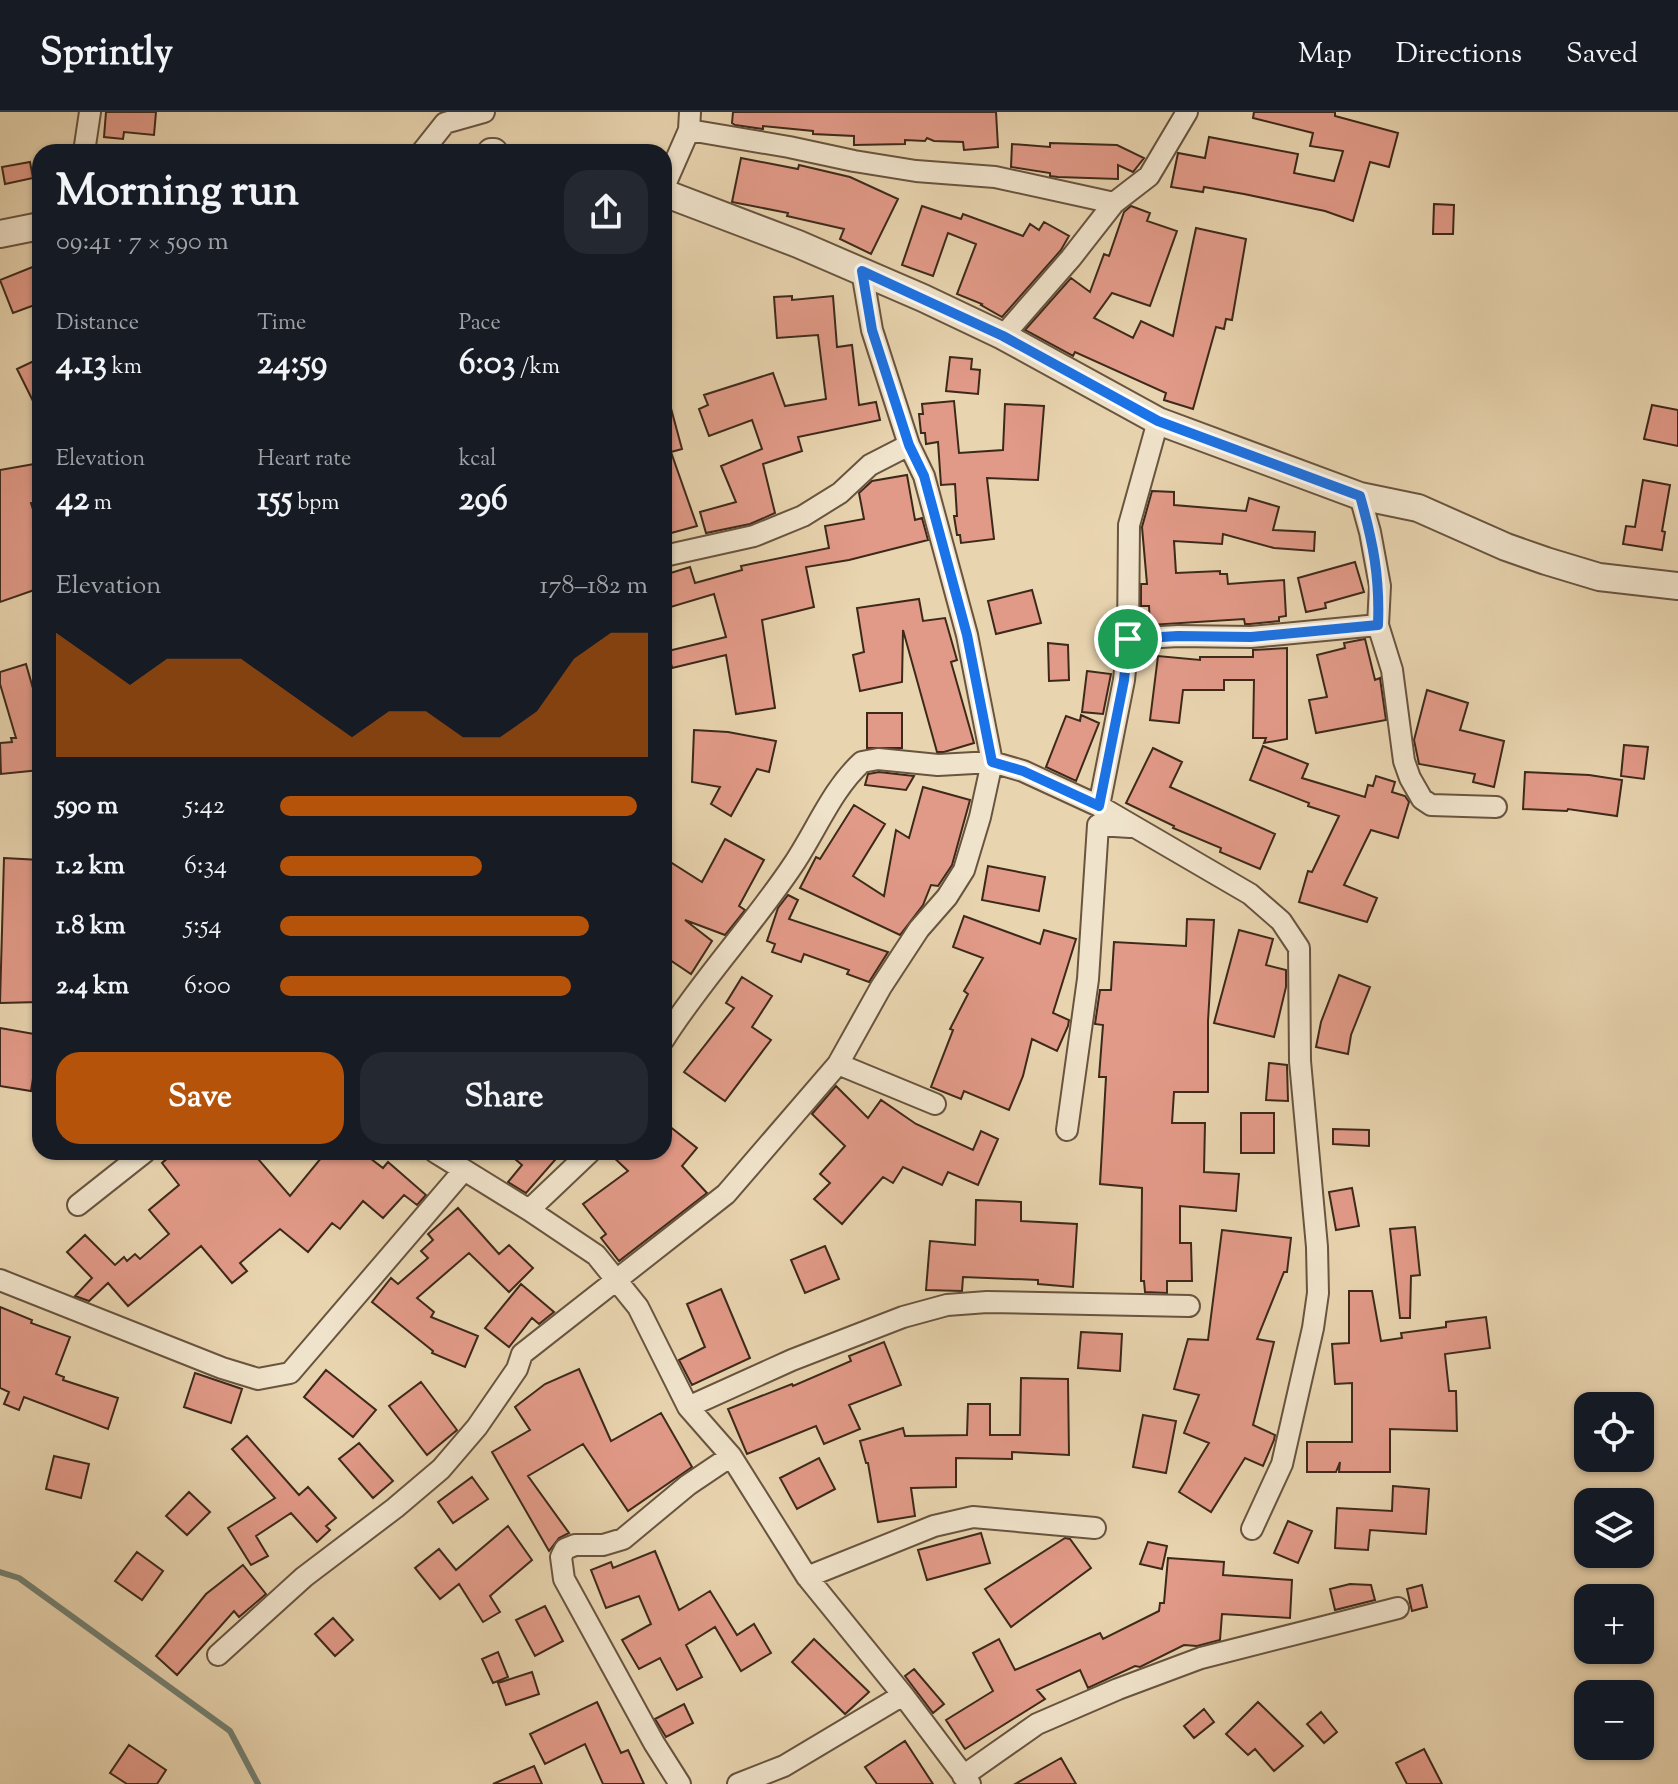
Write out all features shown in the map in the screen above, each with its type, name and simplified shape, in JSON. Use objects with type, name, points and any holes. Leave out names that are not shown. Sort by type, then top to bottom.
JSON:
[{"type":"street","points":[[85,144],[90,112]]},
{"type":"street","points":[[428,144],[445,123],[484,112]]},
{"type":"street","points":[[1003,336],[1114,203],[1149,176],[1187,112]]},
{"type":"street","points":[[672,168],[689,121],[885,166],[995,177],[1114,203]]},
{"type":"street","points":[[672,193],[862,271],[1003,336],[1158,421],[1360,496],[1418,508],[1546,561],[1599,577],[1678,586]]},
{"type":"street","points":[[0,234],[32,228]]},
{"type":"street","points":[[218,1655],[304,1577],[441,1469],[477,1427],[517,1369],[522,1354],[726,1194],[838,1064],[881,987],[919,929],[947,897],[964,870],[992,762],[967,635],[924,476],[909,445],[872,330],[862,271]]},
{"type":"street","points":[[1099,806],[1124,680],[1128,639],[1129,525],[1158,421]]},
{"type":"street","points":[[672,554],[754,536],[803,516],[840,493],[870,465],[909,445]]},
{"type":"street","points":[[1360,496],[1380,586],[1378,625],[1392,670],[1404,761],[1410,778],[1422,799],[1431,805],[1496,807]]},
{"type":"street","points":[[1128,639],[1251,637],[1378,625]]},
{"type":"street","points":[[672,1027],[793,865],[834,797],[862,762],[878,759],[938,765],[992,762],[1023,771],[1099,806],[1250,894],[1281,921],[1299,948],[1300,1061],[1317,1247],[1318,1293],[1282,1464],[1252,1529]]},
{"type":"street","points":[[1067,1130],[1088,979],[1098,825],[1138,828]]},
{"type":"street","points":[[838,1064],[935,1104]]},
{"type":"street","points":[[78,1205],[135,1160]]},
{"type":"street","points":[[448,1160],[596,1255],[638,1307],[688,1407],[731,1456],[807,1577],[903,1695],[966,1780],[1037,1724],[1118,1689],[1201,1658],[1398,1608]]},
{"type":"street","points":[[529,1210],[582,1160]]},
{"type":"street","points":[[0,1280],[258,1379],[290,1373],[464,1170]]},
{"type":"street","points":[[688,1407],[792,1360],[903,1317],[947,1305],[987,1302],[1189,1306]]},
{"type":"street","points":[[680,1784],[654,1743],[564,1579],[561,1557],[565,1549],[575,1545],[603,1545],[623,1539],[688,1485],[731,1456]]},
{"type":"street","points":[[807,1577],[934,1526],[973,1517],[1095,1528]]},
{"type":"street","points":[[738,1784],[784,1766],[903,1695]]},
{"type":"building","points":[[106,112],[156,112],[154,135],[124,132],[123,139],[104,137]]},
{"type":"building","points":[[733,112],[996,112],[998,147],[964,150],[963,142],[927,138],[925,141],[905,140],[905,144],[854,145],[854,136],[735,125],[732,123]]},
{"type":"building","points":[[1254,112],[1335,112],[1335,116],[1398,133],[1389,167],[1370,162],[1353,221],[1325,211],[1244,194],[1204,187],[1203,192],[1171,187],[1178,153],[1205,158],[1209,137],[1298,154],[1294,173],[1334,181],[1343,151],[1310,146],[1313,133],[1253,118]]},
{"type":"building","points":[[1050,143],[1117,145],[1144,158],[1133,172],[1118,165],[1118,179],[1058,177],[1011,167],[1012,144],[1050,147]]},
{"type":"building","points":[[741,158],[798,169],[799,165],[850,177],[898,199],[871,254],[840,239],[844,229],[787,216],[788,213],[732,202]]},
{"type":"building","points":[[30,162],[32,178],[5,184],[2,167]]},
{"type":"building","points":[[1434,204],[1454,205],[1453,234],[1433,234]]},
{"type":"building","points":[[922,206],[961,219],[963,214],[1023,236],[1030,224],[1039,230],[1044,222],[1069,236],[1061,250],[1002,317],[982,304],[957,294],[976,244],[948,233],[933,276],[902,265]]},
{"type":"building","points":[[1131,206],[1150,213],[1147,221],[1177,231],[1150,306],[1112,293],[1094,318],[1133,338],[1141,321],[1173,336],[1196,228],[1246,239],[1232,320],[1226,319],[1224,329],[1216,327],[1193,409],[1164,400],[1166,393],[1075,352],[1073,356],[1025,330],[1071,278],[1090,292],[1104,254],[1109,256],[1124,212]]},
{"type":"building","points":[[32,267],[32,306],[13,313],[0,280]]},
{"type":"building","points":[[792,296],[792,300],[833,296],[837,347],[852,345],[859,405],[876,402],[880,420],[798,437],[802,451],[763,464],[775,513],[750,524],[706,533],[700,512],[736,502],[721,466],[762,449],[752,420],[709,436],[699,409],[708,405],[704,395],[773,373],[785,406],[826,399],[818,335],[777,338],[774,297]]},
{"type":"building","points":[[950,357],[972,359],[971,369],[980,370],[978,394],[946,391]]},
{"type":"building","points":[[32,362],[32,399],[17,369]]},
{"type":"building","points":[[954,401],[959,453],[1003,450],[1005,404],[1044,406],[1038,480],[987,478],[994,539],[961,543],[954,516],[957,516],[955,484],[941,485],[938,442],[926,444],[925,433],[921,433],[919,414],[923,414],[922,404]]},
{"type":"building","points":[[1652,405],[1678,410],[1678,446],[1644,439]]},
{"type":"building","points":[[672,412],[682,449],[672,452]]},
{"type":"building","points":[[672,455],[697,526],[672,533]]},
{"type":"building","points":[[32,464],[32,591],[0,602],[0,470]]},
{"type":"building","points":[[907,475],[915,520],[922,518],[928,540],[849,560],[806,567],[814,607],[762,620],[775,708],[736,714],[726,655],[672,668],[672,650],[726,637],[714,594],[672,607],[672,573],[690,567],[695,583],[742,570],[741,566],[829,548],[825,526],[864,519],[859,493],[872,481]]},
{"type":"building","points":[[1643,480],[1670,485],[1662,550],[1623,544],[1626,526],[1635,527]]},
{"type":"building","points":[[1152,491],[1174,492],[1174,505],[1246,511],[1249,498],[1279,507],[1273,530],[1315,532],[1314,551],[1274,548],[1223,534],[1222,544],[1174,541],[1176,573],[1220,571],[1220,574],[1227,574],[1228,584],[1284,580],[1286,616],[1279,617],[1279,621],[1250,624],[1245,624],[1244,619],[1150,625],[1149,606],[1141,606],[1141,584],[1147,584],[1142,527]]},
{"type":"building","points":[[1355,562],[1364,592],[1325,603],[1326,608],[1306,612],[1298,578]]},
{"type":"building","points":[[1032,590],[1041,623],[996,634],[988,601]]},
{"type":"building","points":[[919,599],[923,621],[945,618],[957,660],[951,662],[974,743],[944,752],[937,752],[903,630],[902,682],[860,691],[853,655],[864,652],[857,608]]},
{"type":"building","points":[[1365,639],[1375,680],[1380,678],[1386,720],[1316,733],[1309,700],[1327,697],[1317,655],[1345,648],[1344,643]]},
{"type":"building","points":[[1048,643],[1068,645],[1069,680],[1049,681]]},
{"type":"building","points":[[1287,648],[1287,739],[1264,743],[1266,738],[1253,738],[1254,680],[1224,680],[1224,690],[1183,690],[1179,723],[1150,720],[1158,656],[1200,660],[1200,657],[1253,657],[1253,650]]},
{"type":"building","points":[[26,664],[32,685],[32,771],[1,774],[0,743],[12,742],[11,738],[16,738],[0,684],[0,672]]},
{"type":"building","points":[[1087,671],[1111,674],[1103,714],[1082,712]]},
{"type":"building","points":[[1427,690],[1468,703],[1460,730],[1504,741],[1494,787],[1473,782],[1475,774],[1419,764],[1414,740]]},
{"type":"building","points":[[867,713],[902,713],[902,748],[867,748]]},
{"type":"building","points":[[1081,715],[1099,723],[1076,781],[1046,767],[1066,716],[1080,721]]},
{"type":"building","points":[[694,730],[728,732],[776,741],[769,772],[757,769],[731,816],[711,804],[720,787],[692,782]]},
{"type":"building","points":[[1624,745],[1648,747],[1644,779],[1621,776]]},
{"type":"building","points":[[1263,746],[1308,764],[1302,778],[1365,797],[1368,785],[1373,786],[1376,776],[1395,782],[1392,792],[1405,796],[1409,802],[1398,838],[1371,830],[1344,885],[1377,898],[1367,922],[1299,902],[1308,871],[1312,872],[1339,816],[1250,780]]},
{"type":"building","points":[[1153,748],[1182,762],[1170,787],[1275,834],[1260,869],[1220,852],[1221,848],[1173,828],[1126,803]]},
{"type":"building","points":[[879,772],[914,776],[906,790],[865,785],[868,774]]},
{"type":"building","points":[[1525,772],[1622,780],[1617,816],[1568,809],[1523,809]]},
{"type":"building","points":[[923,787],[970,800],[952,865],[938,886],[931,885],[923,905],[900,935],[800,888],[816,857],[820,859],[854,805],[885,824],[853,876],[884,896],[896,830],[909,838]]},
{"type":"building","points":[[725,839],[764,860],[739,906],[745,910],[725,935],[685,920],[712,941],[691,974],[672,961],[672,863],[702,882]]},
{"type":"building","points":[[4,858],[32,860],[32,1002],[0,1003]]},
{"type":"building","points":[[988,866],[1045,877],[1039,911],[982,900]]},
{"type":"building","points":[[788,895],[798,900],[789,919],[888,952],[869,982],[847,974],[849,970],[804,954],[801,962],[772,952],[775,944],[767,941],[778,908]]},
{"type":"building","points":[[964,916],[1040,944],[1044,930],[1076,939],[1053,1013],[1069,1020],[1068,1026],[1057,1051],[1032,1039],[1023,1076],[1009,1110],[964,1091],[961,1099],[931,1087],[953,1030],[950,1029],[968,994],[964,991],[983,958],[953,947]]},
{"type":"building","points":[[1187,919],[1214,920],[1208,1021],[1208,1092],[1174,1092],[1172,1123],[1205,1123],[1204,1172],[1239,1174],[1236,1211],[1180,1206],[1180,1243],[1191,1243],[1192,1281],[1167,1281],[1167,1293],[1145,1292],[1144,1281],[1141,1281],[1142,1188],[1100,1184],[1106,1077],[1099,1077],[1103,1025],[1095,1024],[1100,990],[1111,990],[1114,942],[1186,946]]},
{"type":"building","points":[[1239,930],[1273,939],[1266,965],[1286,970],[1286,987],[1274,1037],[1214,1023]]},
{"type":"building","points":[[1339,975],[1370,987],[1351,1035],[1348,1054],[1316,1047],[1321,1022]]},
{"type":"building","points":[[742,977],[772,996],[752,1027],[771,1040],[725,1101],[684,1072],[734,1008],[726,1003]]},
{"type":"building","points":[[0,1028],[32,1034],[31,1091],[0,1086]]},
{"type":"building","points":[[1269,1063],[1287,1065],[1288,1101],[1266,1100]]},
{"type":"building","points":[[836,1086],[868,1118],[881,1100],[916,1124],[973,1150],[981,1131],[998,1139],[978,1185],[948,1172],[942,1185],[903,1167],[893,1183],[883,1177],[842,1224],[814,1199],[830,1183],[820,1174],[845,1146],[812,1114]]},
{"type":"building","points":[[1241,1113],[1274,1113],[1274,1153],[1241,1153]]},
{"type":"building","points":[[672,1128],[697,1148],[682,1166],[707,1193],[619,1261],[601,1238],[606,1234],[583,1204],[628,1171],[616,1160],[672,1160]]},
{"type":"building","points":[[1333,1129],[1369,1130],[1369,1146],[1333,1144]]},
{"type":"building","points":[[166,1160],[259,1160],[290,1196],[319,1160],[372,1160],[383,1168],[388,1162],[426,1195],[417,1205],[404,1195],[383,1218],[363,1201],[340,1229],[332,1223],[308,1252],[280,1229],[240,1263],[247,1271],[232,1283],[201,1246],[128,1306],[108,1283],[89,1301],[75,1296],[92,1278],[67,1252],[85,1235],[115,1265],[124,1257],[127,1261],[135,1254],[140,1259],[169,1234],[149,1210],[179,1185],[162,1163]]},
{"type":"building","points":[[516,1160],[555,1160],[526,1193],[508,1182],[522,1165]]},
{"type":"building","points":[[1352,1188],[1359,1226],[1336,1230],[1329,1192]]},
{"type":"building","points":[[976,1200],[1021,1202],[1021,1221],[1077,1224],[1073,1287],[1038,1284],[1038,1280],[963,1277],[962,1291],[926,1290],[930,1241],[975,1245]]},
{"type":"building","points":[[458,1208],[499,1254],[509,1245],[533,1268],[509,1292],[469,1253],[417,1298],[434,1312],[431,1317],[478,1336],[465,1367],[432,1353],[372,1302],[391,1278],[398,1284],[428,1258],[421,1251],[433,1240],[428,1234]]},
{"type":"building","points":[[1415,1227],[1420,1275],[1411,1276],[1410,1318],[1400,1318],[1390,1229]]},
{"type":"building","points":[[1222,1230],[1291,1238],[1287,1272],[1284,1272],[1257,1339],[1274,1342],[1253,1425],[1275,1435],[1274,1440],[1263,1466],[1245,1458],[1211,1512],[1179,1492],[1209,1443],[1184,1433],[1199,1395],[1174,1389],[1188,1339],[1208,1340]]},
{"type":"building","points":[[825,1246],[839,1279],[805,1293],[791,1260]]},
{"type":"building","points":[[521,1284],[554,1312],[539,1324],[532,1318],[509,1347],[485,1328]]},
{"type":"building","points":[[721,1289],[750,1358],[692,1385],[679,1360],[705,1347],[687,1304]]},
{"type":"building","points":[[1349,1291],[1372,1291],[1381,1341],[1402,1338],[1401,1333],[1446,1327],[1446,1322],[1486,1317],[1490,1348],[1445,1354],[1449,1391],[1456,1391],[1457,1431],[1390,1429],[1390,1472],[1339,1472],[1340,1462],[1336,1472],[1307,1472],[1307,1442],[1352,1442],[1352,1383],[1335,1384],[1332,1344],[1349,1343]]},
{"type":"building","points":[[0,1307],[32,1320],[31,1323],[70,1337],[56,1374],[64,1377],[63,1380],[118,1398],[108,1429],[24,1397],[19,1410],[4,1404],[9,1392],[0,1388]]},
{"type":"building","points":[[1081,1332],[1122,1334],[1120,1371],[1078,1368]]},
{"type":"building","points":[[884,1342],[901,1385],[849,1405],[860,1429],[824,1444],[816,1426],[747,1454],[728,1409],[793,1386],[851,1361],[849,1356]]},
{"type":"building","points":[[579,1369],[611,1441],[661,1413],[692,1467],[628,1511],[583,1444],[528,1476],[569,1533],[559,1538],[549,1551],[492,1452],[530,1430],[515,1407],[545,1384]]},
{"type":"building","points":[[326,1370],[376,1410],[353,1437],[304,1397]]},
{"type":"building","points":[[195,1373],[242,1389],[231,1423],[184,1407]]},
{"type":"building","points":[[1021,1378],[1068,1379],[1069,1455],[1012,1452],[1012,1459],[956,1458],[956,1487],[911,1488],[915,1516],[878,1522],[868,1463],[860,1441],[903,1428],[905,1436],[967,1435],[968,1404],[990,1404],[990,1435],[1020,1435]]},
{"type":"building","points":[[421,1382],[457,1430],[427,1455],[389,1406]]},
{"type":"building","points":[[1143,1415],[1176,1421],[1166,1473],[1133,1467]]},
{"type":"building","points":[[247,1436],[299,1495],[308,1487],[336,1518],[326,1526],[330,1530],[317,1542],[291,1513],[256,1536],[268,1556],[251,1565],[228,1528],[275,1498],[232,1449]]},
{"type":"building","points":[[359,1443],[393,1481],[373,1498],[339,1459]]},
{"type":"building","points":[[54,1456],[89,1464],[81,1498],[46,1489]]},
{"type":"building","points":[[819,1458],[835,1489],[797,1509],[780,1478]]},
{"type":"building","points":[[472,1477],[488,1499],[453,1523],[438,1502]]},
{"type":"building","points":[[1393,1486],[1429,1489],[1426,1534],[1370,1530],[1368,1550],[1335,1548],[1337,1508],[1392,1511]]},
{"type":"building","points":[[189,1492],[210,1512],[187,1535],[166,1516]]},
{"type":"building","points":[[1288,1521],[1312,1531],[1298,1563],[1274,1553]]},
{"type":"building","points":[[508,1526],[532,1560],[490,1596],[500,1612],[483,1622],[459,1584],[440,1599],[415,1568],[439,1549],[456,1570]]},
{"type":"building","points":[[981,1533],[990,1563],[927,1580],[918,1550]]},
{"type":"building","points":[[1065,1538],[1070,1539],[1091,1568],[1011,1627],[985,1589]]},
{"type":"building","points":[[1148,1542],[1167,1546],[1162,1569],[1140,1564]]},
{"type":"building","points":[[655,1551],[679,1610],[710,1591],[737,1635],[754,1624],[771,1653],[741,1671],[715,1627],[686,1645],[702,1677],[677,1690],[660,1658],[639,1669],[622,1640],[651,1624],[639,1596],[606,1608],[591,1570],[611,1562],[613,1568]]},
{"type":"building","points":[[137,1552],[163,1571],[142,1600],[115,1581]]},
{"type":"building","points":[[1168,1558],[1224,1562],[1223,1575],[1292,1580],[1290,1618],[1222,1614],[1220,1640],[1197,1646],[1184,1645],[1088,1688],[1080,1670],[1037,1690],[1045,1699],[965,1749],[946,1720],[993,1691],[973,1653],[999,1639],[1015,1670],[1100,1633],[1103,1639],[1159,1611],[1160,1603],[1164,1603]]},
{"type":"building","points":[[243,1565],[266,1594],[239,1617],[234,1611],[177,1675],[156,1656],[206,1594]]},
{"type":"building","points":[[1350,1584],[1371,1585],[1375,1600],[1335,1610],[1330,1589]]},
{"type":"building","points":[[1422,1585],[1427,1607],[1412,1611],[1407,1589]]},
{"type":"building","points":[[545,1606],[563,1641],[535,1656],[516,1620]]},
{"type":"building","points":[[333,1618],[353,1640],[335,1656],[315,1634]]},
{"type":"building","points":[[814,1639],[869,1692],[845,1714],[792,1662]]},
{"type":"building","points":[[498,1652],[508,1677],[493,1683],[482,1659]]},
{"type":"building","points":[[914,1669],[944,1704],[933,1713],[905,1676]]},
{"type":"building","points":[[532,1672],[539,1694],[506,1705],[498,1683]]},
{"type":"building","points":[[597,1702],[621,1753],[628,1750],[644,1784],[603,1784],[585,1744],[545,1764],[530,1734]]},
{"type":"building","points":[[1258,1702],[1303,1746],[1274,1771],[1255,1749],[1248,1755],[1226,1734]]},
{"type":"building","points":[[684,1704],[693,1723],[666,1737],[655,1719]]},
{"type":"building","points":[[1204,1709],[1214,1722],[1194,1738],[1184,1726]]},
{"type":"building","points":[[1321,1712],[1337,1732],[1324,1743],[1307,1724]]},
{"type":"building","points":[[905,1741],[933,1784],[877,1784],[865,1767]]},
{"type":"building","points":[[129,1745],[166,1770],[157,1784],[127,1784],[110,1773]]},
{"type":"building","points":[[1424,1749],[1442,1784],[1407,1784],[1396,1763]]},
{"type":"building","points":[[1061,1758],[1076,1784],[1015,1784]]},
{"type":"building","points":[[534,1766],[542,1784],[493,1784]]},
{"type":"waterway","points":[[0,1572],[19,1578],[230,1731],[258,1784]]},
{"type":"route","points":[[862,271],[1003,336],[1158,421],[1360,496],[1380,586],[1378,625],[1251,637],[1128,639],[1124,680],[1099,806],[1023,771],[992,762],[967,635],[924,476],[909,445],[872,330],[862,271]]}]
